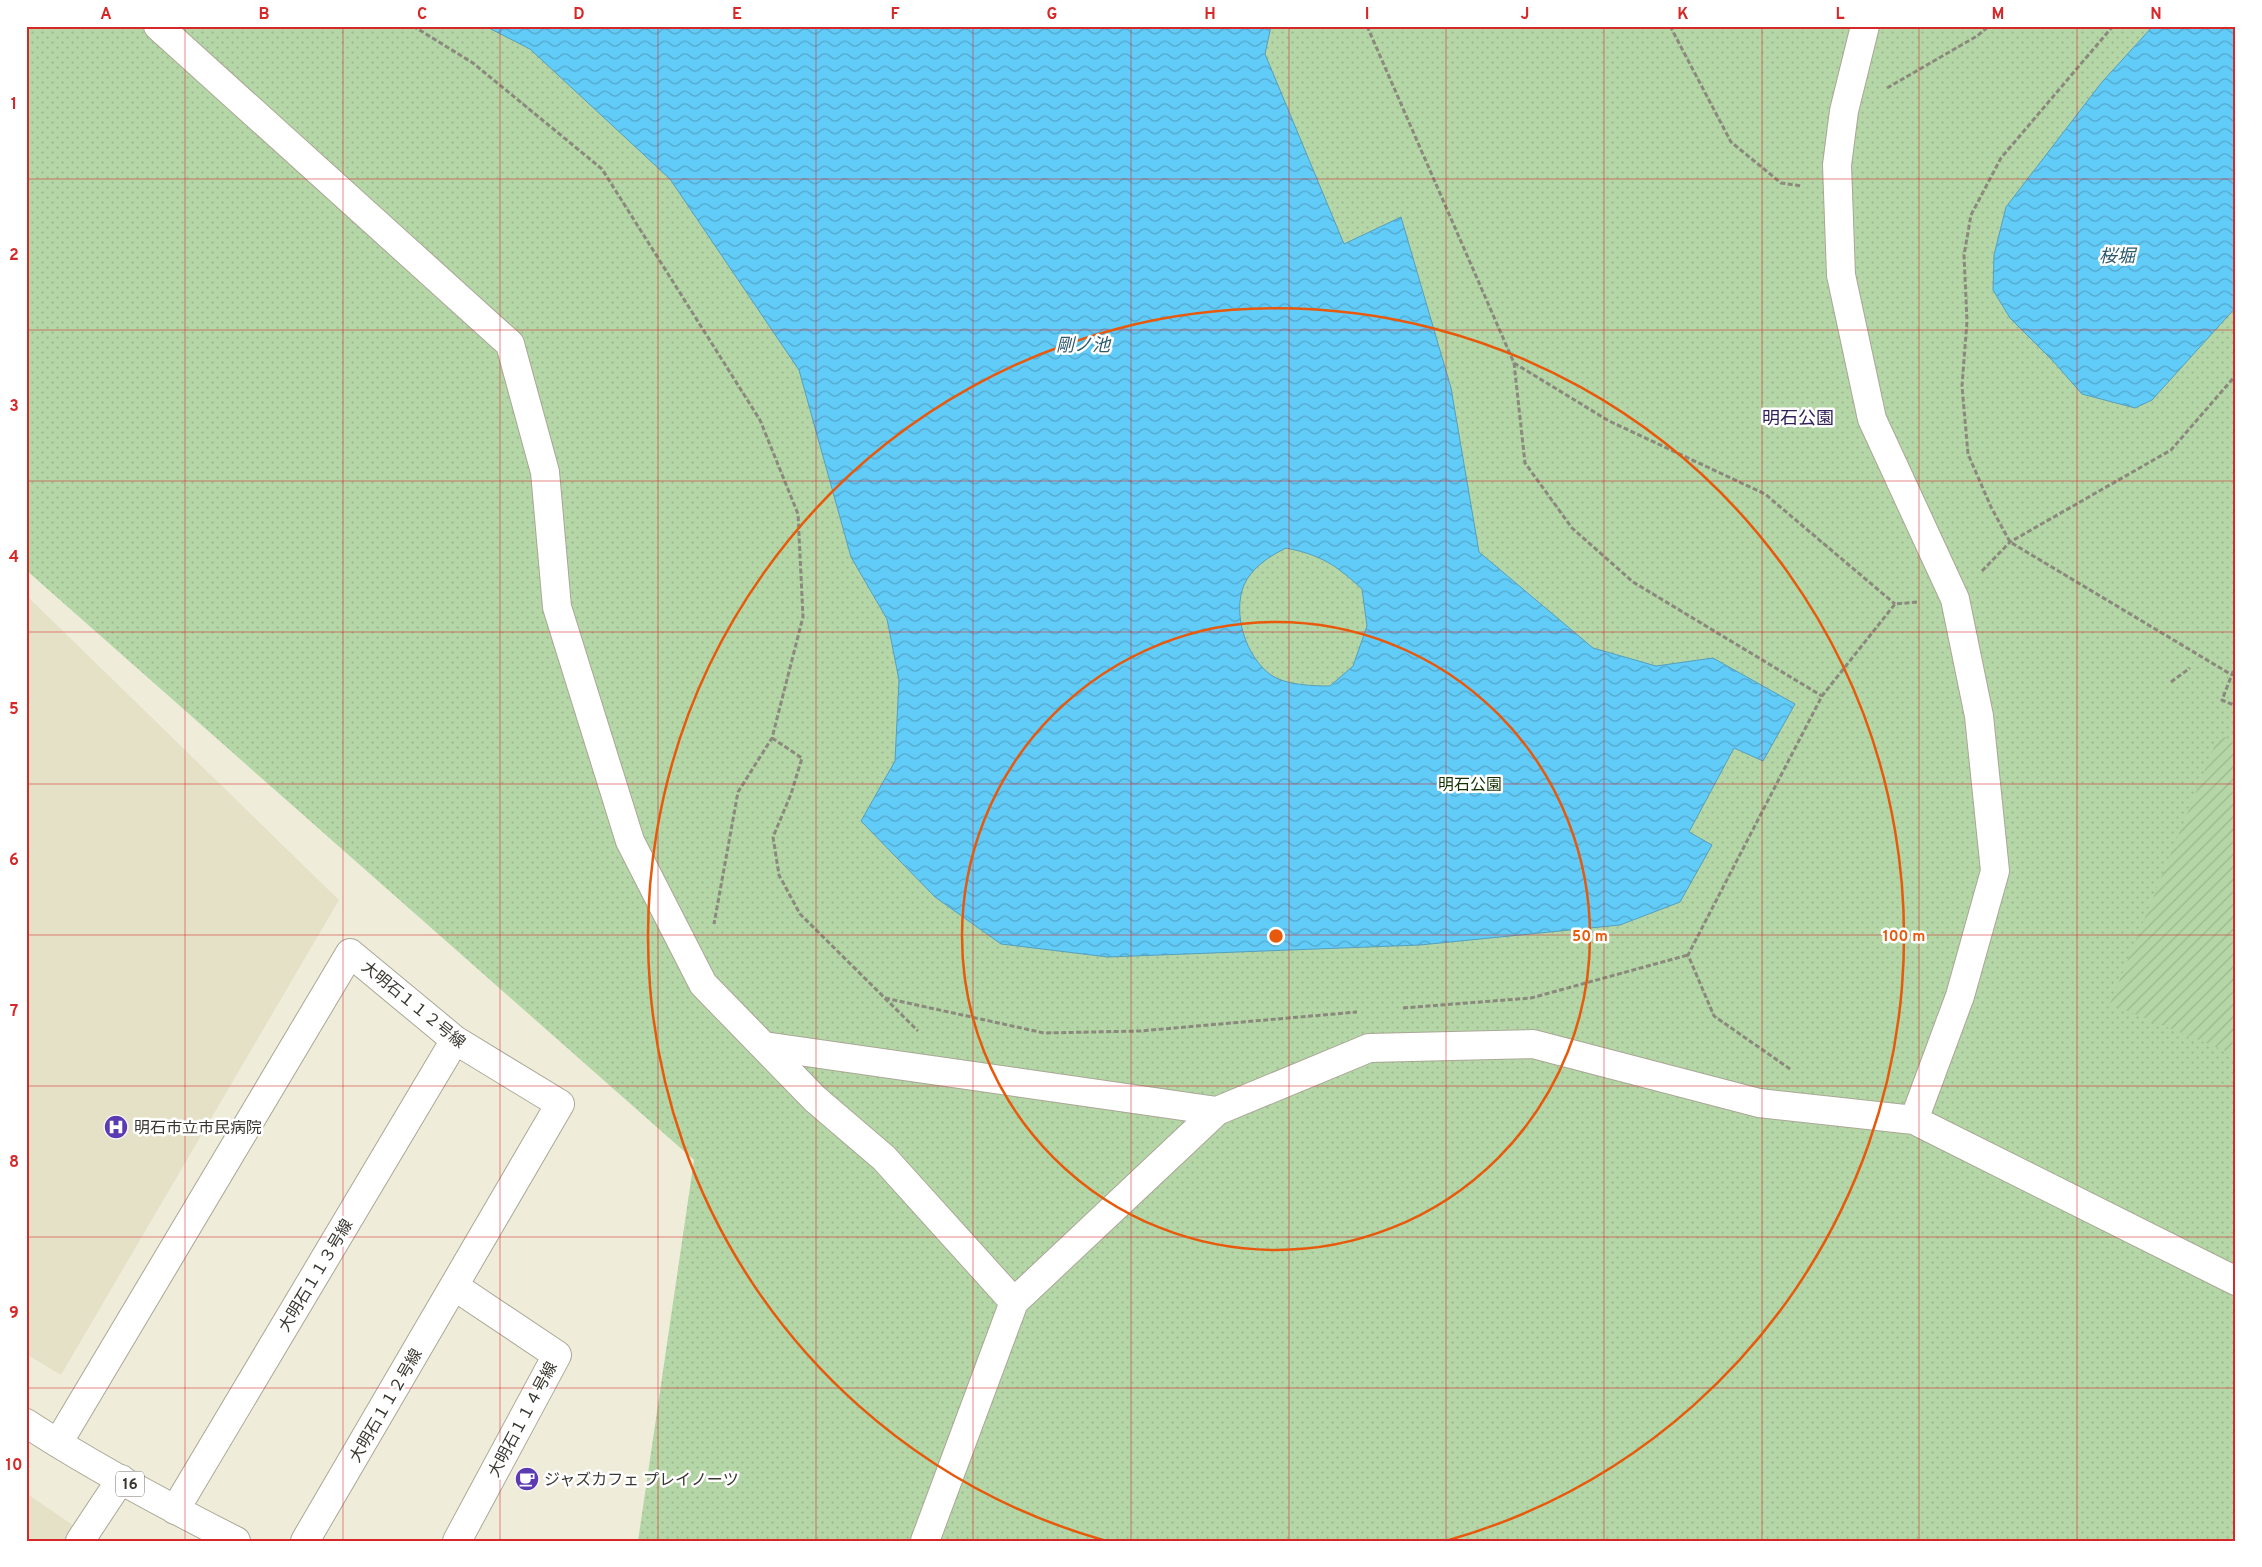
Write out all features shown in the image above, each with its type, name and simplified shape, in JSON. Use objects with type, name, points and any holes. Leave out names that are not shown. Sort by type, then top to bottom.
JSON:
[{"type":"street","points":[[158,26],[510,344],[546,472],[557,607],[630,840],[703,984],[815,1099],[884,1158],[1014,1302]]},
{"type":"street","points":[[1865,26],[1844,111],[1837,165],[1841,275],[1872,419],[1955,599],[1978,716],[1995,871],[1960,996],[1914,1120]]},
{"type":"street","name":"大明石１１２号線","points":[[58,1443],[350,953],[455,1040],[560,1104],[305,1541]]},
{"type":"street","name":"大明石１１３号線","points":[[175,1510],[455,1040]]},
{"type":"street","points":[[924,1541],[1014,1302],[1217,1111],[1369,1048],[1533,1044],[1759,1103],[1914,1120],[2236,1281]]},
{"type":"street","points":[[764,1046],[1217,1111]]},
{"type":"street","name":"大明石１１４号線","points":[[454,1286],[557,1355],[457,1541]]},
{"type":"street","name":"16","points":[[26,1423],[175,1510],[236,1541]]},
{"type":"street","points":[[80,1541],[121,1479]]},
{"type":"path","points":[[413,26],[473,63],[602,169],[760,420],[798,514],[802,616],[772,738],[738,792],[714,926]]},
{"type":"path","points":[[1367,26],[1514,363],[1525,463],[1572,528],[1634,582],[1822,696]]},
{"type":"path","points":[[1670,26],[1731,142],[1780,183],[1838,192]]},
{"type":"path","points":[[1844,111],[1892,86],[1977,36],[1989,26]]},
{"type":"path","points":[[2113,26],[2001,158],[1971,215],[1964,255],[1967,321],[1962,386],[1968,454],[1991,507],[2010,542],[2232,675]]},
{"type":"path","points":[[1514,363],[1609,421],[1765,494],[1894,604],[1955,599]]},
{"type":"path","points":[[2010,542],[2171,450],[2236,375]]},
{"type":"path","points":[[1394,1009],[1531,998],[1688,955],[1822,696],[1894,604]]},
{"type":"path","points":[[2236,664],[2222,700],[2236,706]]},
{"type":"path","points":[[2171,682],[2190,668]]},
{"type":"path","points":[[772,738],[802,758],[792,794],[773,837],[779,875],[800,914],[920,1033]]},
{"type":"path","points":[[1688,955],[1714,1016],[1792,1070]]},
{"type":"path","points":[[885,998],[1044,1034],[1140,1030],[1365,1012]]},
{"type":"shaded area","name":"明石市立市民病院","points":[[26,595],[339,900],[61,1375],[26,1354]]},
{"type":"shaded area","points":[[26,1493],[96,1541],[26,1541]]},
{"type":"green space","name":"明石公園","points":[[26,26],[2236,26],[2236,1541],[638,1541],[694,1160],[26,570]]},
{"type":"green space","points":[[2219,735],[2236,742],[2236,1055],[2110,1004]]},
{"type":"water","name":"剛ノ池","points":[[485,26],[1271,26],[1265,54],[1344,244],[1401,217],[1451,388],[1479,552],[1593,648],[1656,666],[1713,658],[1795,704],[1763,761],[1734,748],[1689,832],[1712,845],[1680,902],[1620,925],[1420,945],[1108,957],[1001,944],[935,897],[861,821],[895,761],[899,680],[887,619],[851,557],[799,370],[670,179],[530,49]],"holes":[[[1286,548],[1319,558],[1336,567],[1362,589],[1367,626],[1353,666],[1330,686],[1291,683],[1271,675],[1255,657],[1248,646],[1244,634],[1240,609],[1241,596],[1247,579],[1262,563],[1280,551]]]},
{"type":"water","name":"桜堀","points":[[2153,26],[2236,26],[2236,307],[2152,400],[2135,408],[2082,394],[2053,361],[2010,318],[1993,290],[1994,255],[2006,207],[2102,82]]},
{"type":"place","name":"明石市立市民病院","points":[[116,1127]]},
{"type":"place","name":"ジャズカフェ プレイノーツ","points":[[527,1479]]},
{"type":"district","name":"明石公園","points":[[1798,418]]}]
